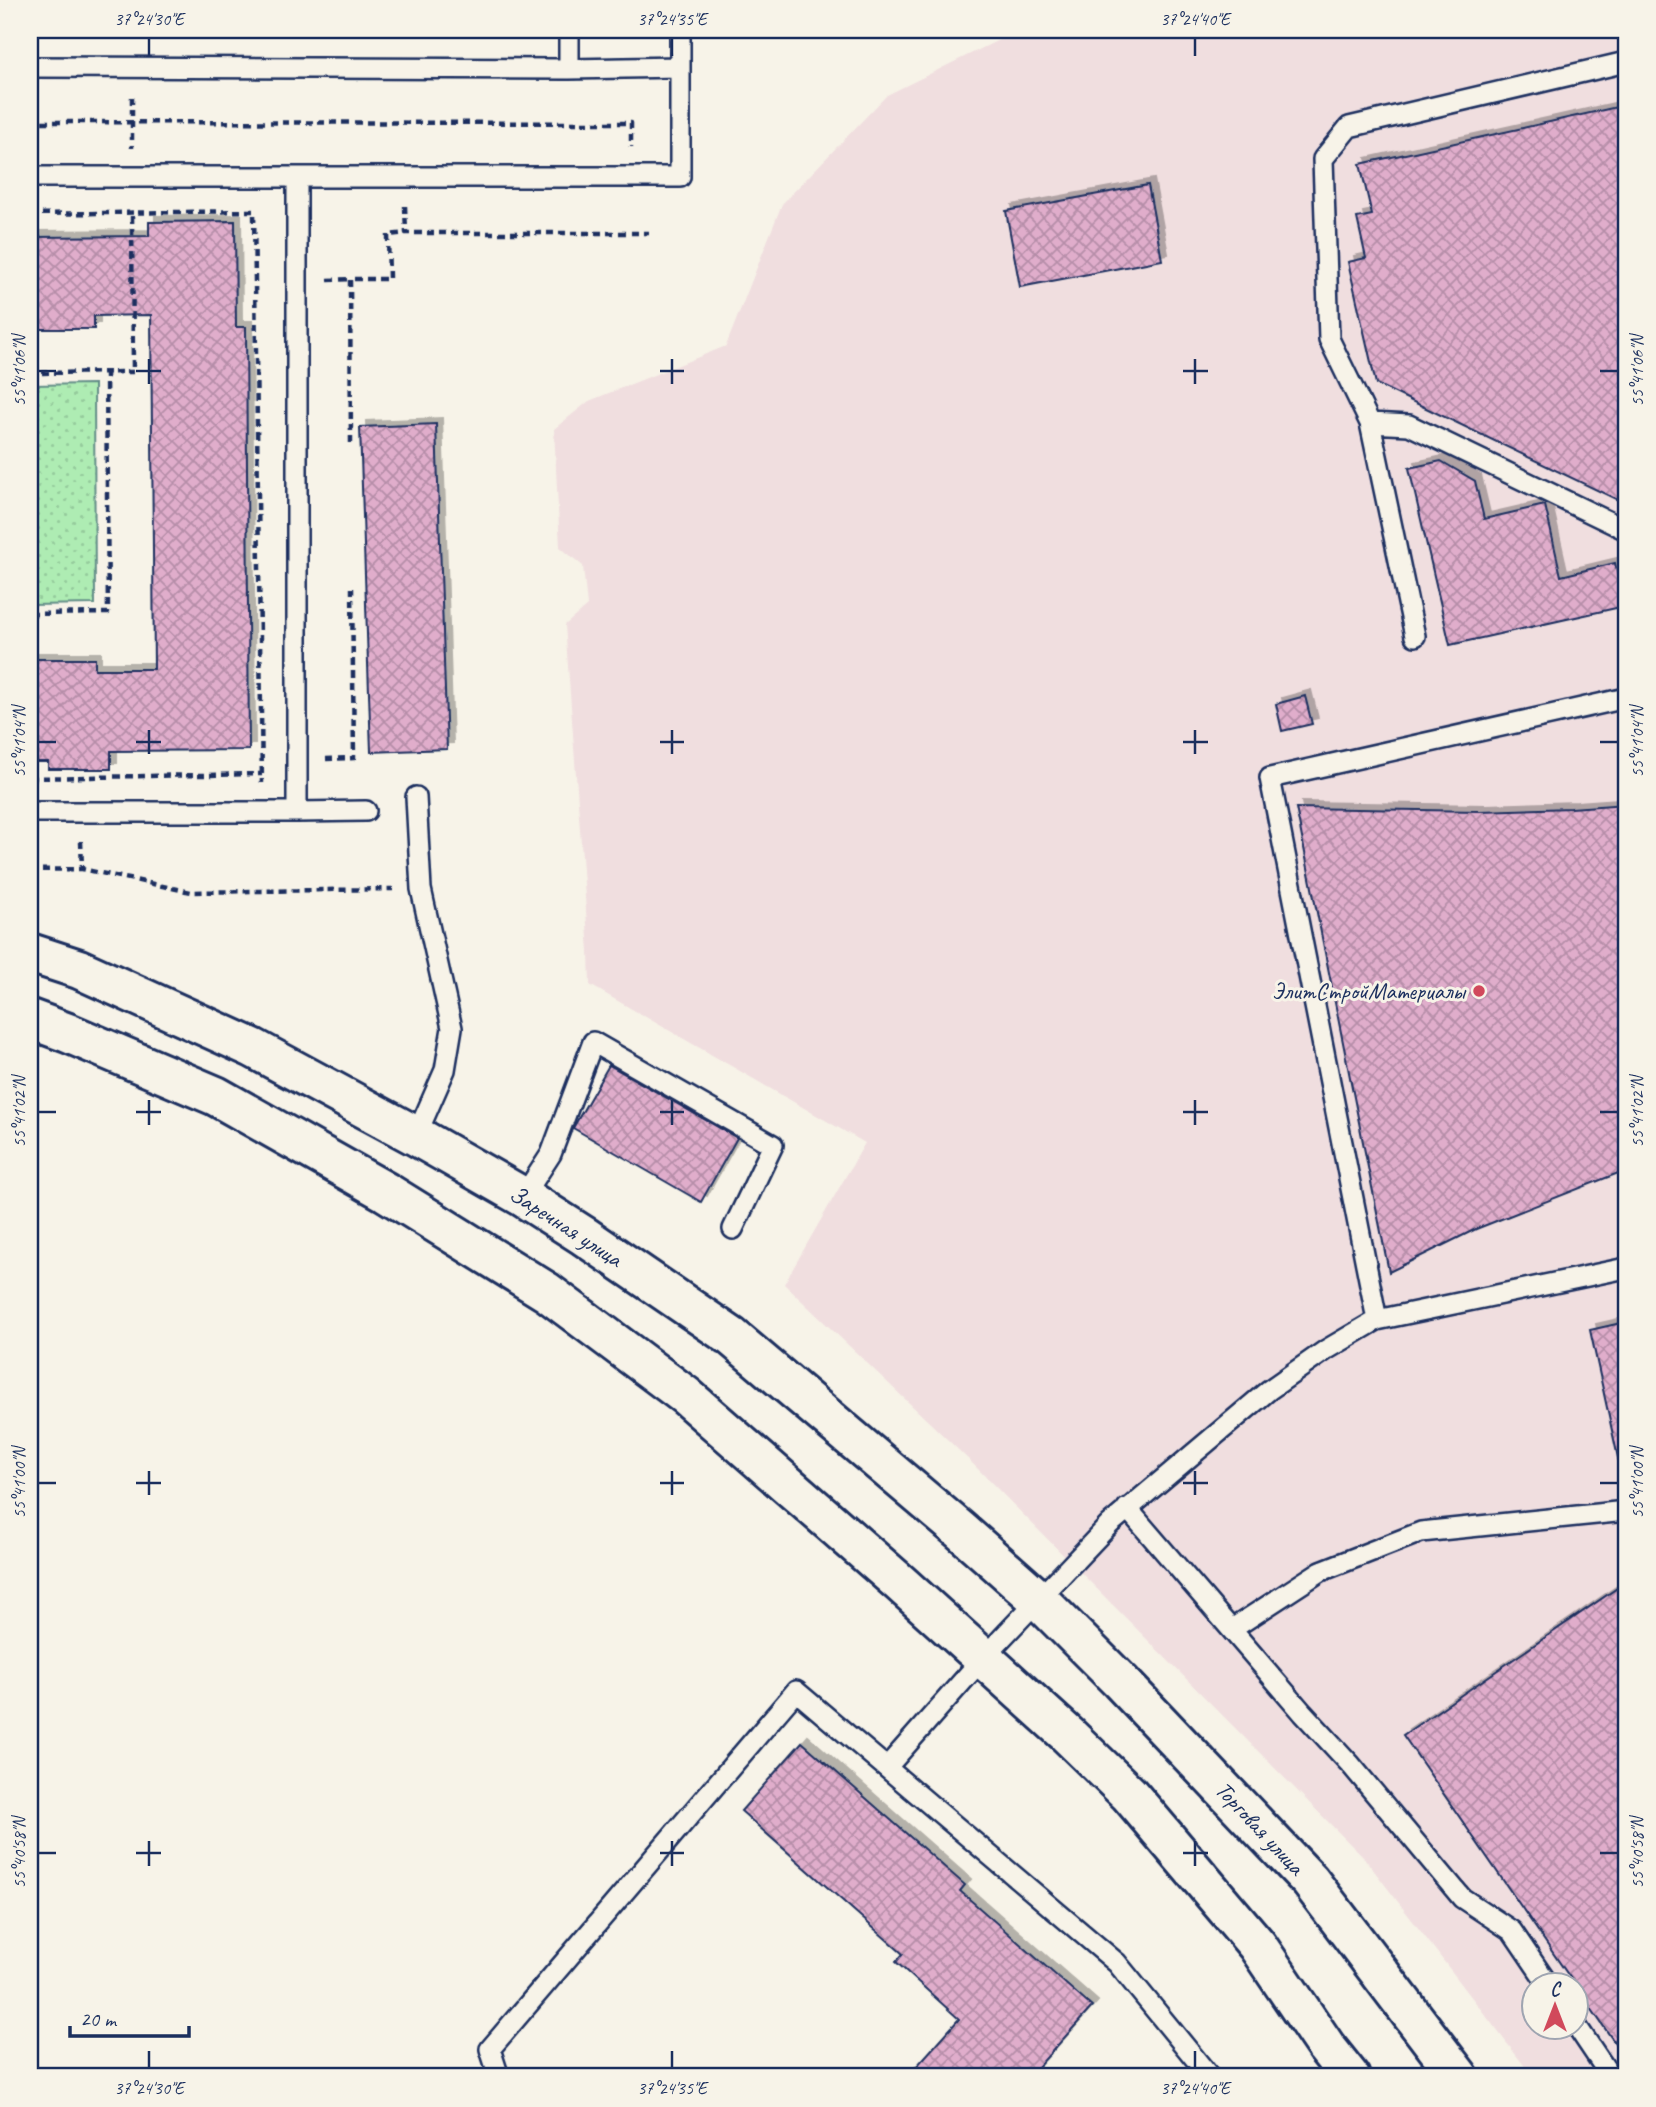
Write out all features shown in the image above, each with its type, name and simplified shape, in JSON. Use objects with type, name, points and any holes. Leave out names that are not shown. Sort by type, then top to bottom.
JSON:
[{"type":"street","name":"Заречная улица","points":[[30,953],[79,969],[253,1048],[416,1136],[523,1197],[584,1236],[732,1337],[1038,1599]]},
{"type":"street","points":[[30,1019],[216,1096],[386,1192],[547,1292],[686,1396],[983,1658],[1129,1794],[1257,1945],[1326,2047],[1350,2077]]},
{"type":"street","name":"Торговая улица","points":[[1038,1599],[1310,1881],[1459,2077]]},
{"type":"lane","points":[[569,30],[569,69]]},
{"type":"lane","points":[[30,177],[680,177],[680,30]]},
{"type":"lane","points":[[1415,636],[1370,423],[1329,339],[1324,159],[1349,127],[1626,62]]},
{"type":"lane","points":[[30,67],[680,67]]},
{"type":"lane","points":[[297,177],[297,811]]},
{"type":"lane","points":[[1370,423],[1409,425],[1626,530]]},
{"type":"lane","points":[[1377,1320],[1270,778],[1626,698]]},
{"type":"lane","points":[[416,797],[421,889],[452,1028],[445,1070],[416,1136]]},
{"type":"lane","points":[[30,811],[366,811]]},
{"type":"lane","points":[[523,1197],[551,1154],[593,1042],[773,1145],[733,1229]]},
{"type":"lane","points":[[887,1767],[983,1658],[1127,1508],[1269,1390],[1326,1350],[1377,1320],[1626,1268]]},
{"type":"lane","points":[[1127,1508],[1351,1765],[1462,1898],[1512,1931],[1538,1970]]},
{"type":"lane","points":[[1232,1629],[1321,1571],[1421,1532],[1626,1511]]},
{"type":"lane","points":[[499,2077],[490,2049],[796,1690],[1117,1963],[1210,2077]]},
{"type":"lane","points":[[1586,2040],[1611,2077]]},
{"type":"path","points":[[30,373],[133,372],[132,67]]},
{"type":"path","points":[[30,122],[631,123],[631,177]]},
{"type":"path","points":[[405,177],[406,233]]},
{"type":"path","points":[[30,214],[254,211],[262,811]]},
{"type":"path","points":[[351,443],[350,279],[389,279],[388,235],[649,233]]},
{"type":"path","points":[[30,614],[108,614],[106,372]]},
{"type":"path","points":[[262,761],[354,758],[352,588]]},
{"type":"path","points":[[30,778],[262,774]]},
{"type":"path","points":[[80,778],[82,869]]},
{"type":"path","points":[[30,870],[82,869],[191,892],[421,889]]},
{"type":"shaded area","points":[[1019,30],[1626,30],[1626,2077],[1533,2077],[1365,1859],[969,1460],[784,1284],[865,1143],[590,985],[565,625],[587,606],[583,566],[560,547],[554,429],[589,401],[726,346],[782,204],[887,95]]},
{"type":"green space","points":[[94,384],[95,604],[30,605],[30,385]]},
{"type":"building","points":[[1626,105],[1626,504],[1376,384],[1348,262],[1366,258],[1357,218],[1372,215],[1360,164]]},
{"type":"building","points":[[1148,185],[1162,260],[1020,287],[1006,211]]},
{"type":"building","points":[[235,221],[236,327],[246,327],[249,750],[111,751],[111,769],[48,769],[48,762],[30,762],[30,659],[95,659],[95,669],[154,669],[151,315],[94,316],[94,329],[30,329],[30,237],[149,236],[149,222]]},
{"type":"building","points":[[436,424],[447,749],[371,752],[360,427]]},
{"type":"building","points":[[1441,461],[1475,481],[1484,519],[1545,505],[1561,576],[1615,563],[1625,606],[1450,645],[1409,468]]},
{"type":"building","points":[[1305,696],[1312,724],[1282,731],[1276,704]]},
{"type":"building","name":"ЭлитСтройМатериалы","points":[[1626,804],[1626,1170],[1476,1229],[1389,1272],[1296,808],[1480,811]]},
{"type":"building","points":[[609,1065],[737,1138],[701,1202],[573,1128]]},
{"type":"building","points":[[1621,1323],[1626,1348],[1626,1467],[1620,1467],[1590,1330]]},
{"type":"building","points":[[1626,1582],[1626,2059],[1590,2007],[1590,1970],[1565,1970],[1403,1735]]},
{"type":"building","points":[[802,1742],[965,1885],[960,1891],[1092,2007],[1029,2077],[907,2077],[959,2019],[896,1962],[903,1954],[741,1811]]},
{"type":"place","name":"ЭлитСтройМатериалы","points":[[1479,991]]}]
